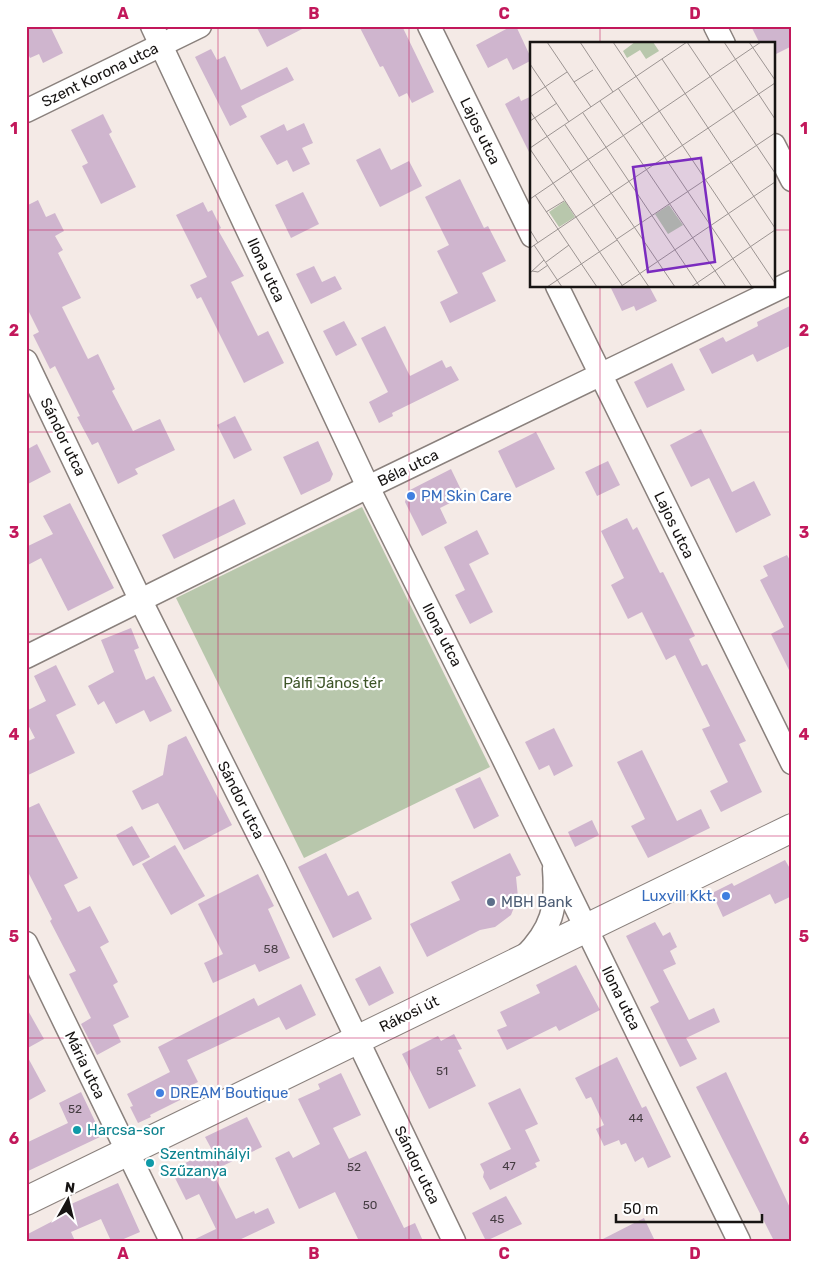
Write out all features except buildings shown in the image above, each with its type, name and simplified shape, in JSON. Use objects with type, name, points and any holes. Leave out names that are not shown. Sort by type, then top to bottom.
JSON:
[{"type":"main road","name":"Rákosi út","points":[[26,1201],[792,828]]},
{"type":"street","name":"Szent Korona utca","points":[[26,111],[156,36],[200,26]]},
{"type":"street","name":"Lajos utca","points":[[429,26],[530,232]]},
{"type":"street","points":[[715,26],[723,42]]},
{"type":"street","name":"Ilona utca","points":[[156,36],[368,487],[554,860],[739,1241]]},
{"type":"street","points":[[776,149],[792,180]]},
{"type":"street","name":"Béla utca","points":[[26,658],[140,599],[368,487],[792,282]]},
{"type":"street","name":"Lajos utca","points":[[558,288],[792,764]]},
{"type":"street","name":"Sándor utca","points":[[26,361],[140,599],[274,866],[454,1241]]},
{"type":"street","points":[[522,959],[536,945],[549,927],[554,909],[556,889],[554,860]]},
{"type":"street","name":"Mária utca","points":[[26,943],[171,1241]]},
{"type":"green space","name":"Pálfi János tér","points":[[362,507],[490,767],[304,858],[176,598]]},
{"type":"place","name":"PM Skin Care","points":[[411,496]]},
{"type":"place","name":"Luxvill Kkt.","points":[[726,896]]},
{"type":"place","name":"MBH Bank","points":[[491,902]]},
{"type":"place","name":"DREAM Boutique","points":[[160,1093]]},
{"type":"place","name":"Harcsa-sor","points":[[77,1130]]},
{"type":"place","name":"Szentmihályi Szűzanya","points":[[150,1163]]}]
